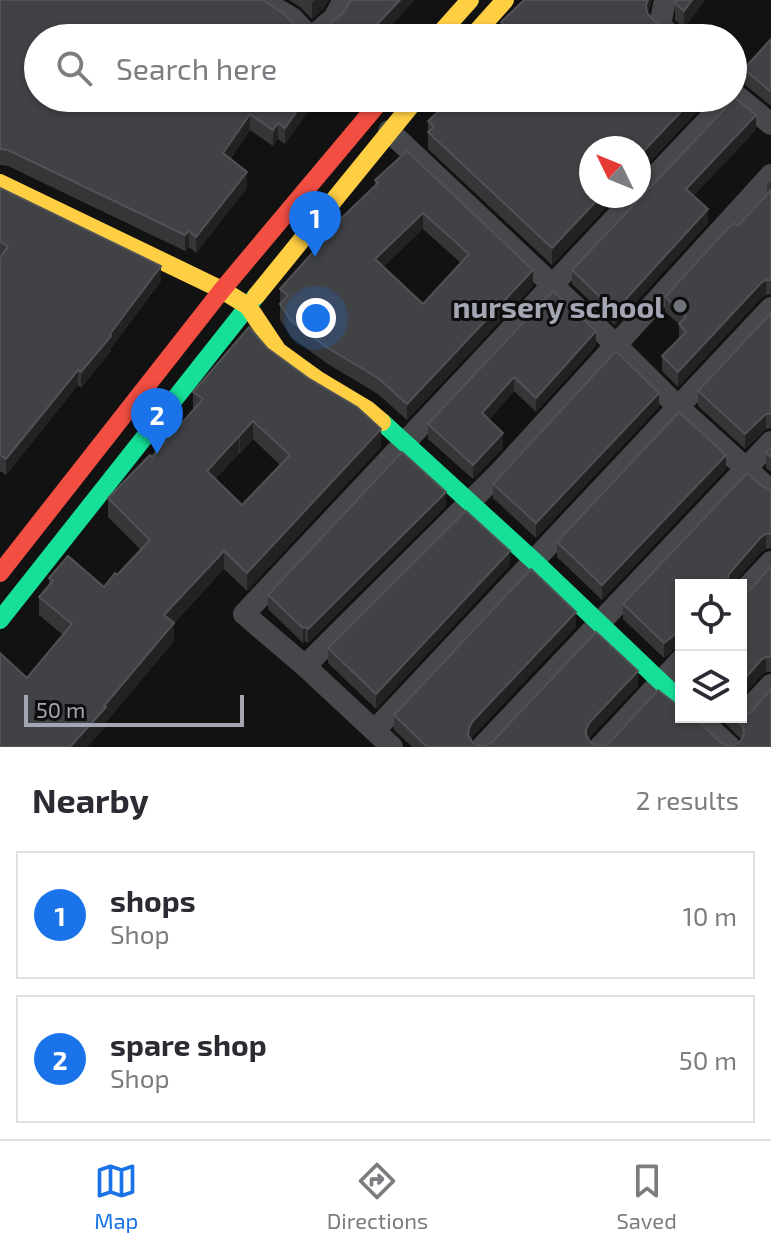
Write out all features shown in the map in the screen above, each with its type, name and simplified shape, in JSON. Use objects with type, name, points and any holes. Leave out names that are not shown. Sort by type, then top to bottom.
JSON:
[{"type":"main road","points":[[449,24],[470,0]]},
{"type":"main road","points":[[484,24],[505,0]]},
{"type":"main road","points":[[0,573],[222,290],[370,112]]},
{"type":"main road","points":[[0,620],[405,112]]},
{"type":"main road","points":[[0,183],[222,290],[248,306],[278,351],[368,410],[534,561],[675,696]]},
{"type":"street","points":[[262,0],[298,24]]},
{"type":"street","points":[[327,24],[344,0]]},
{"type":"street","points":[[660,24],[665,0]]},
{"type":"street","points":[[747,104],[771,124]]},
{"type":"street","points":[[651,181],[716,112]]},
{"type":"street","points":[[389,131],[678,407],[771,491]]},
{"type":"street","points":[[305,666],[501,471],[771,175]]},
{"type":"street","points":[[392,747],[244,614],[626,208]]},
{"type":"street","points":[[375,730],[771,308]]},
{"type":"street","points":[[482,747],[771,442]]},
{"type":"street","points":[[747,588],[771,562]]},
{"type":"street","points":[[600,747],[675,666]]},
{"type":"street","points":[[747,711],[771,685]]},
{"type":"street","points":[[703,723],[721,744],[737,723]]},
{"type":"building","points":[[0,0],[263,0],[294,24],[24,24],[24,112],[296,112],[285,128],[278,123],[273,130],[250,114],[223,153],[247,172],[196,237],[189,231],[185,235],[8,150],[0,149]]},
{"type":"building","points":[[351,0],[400,0],[377,24],[330,24],[344,12]]},
{"type":"building","points":[[524,0],[648,0],[647,13],[657,24],[503,24],[501,22]]},
{"type":"building","points":[[676,0],[692,0],[684,11],[675,3]]},
{"type":"building","points":[[771,39],[771,92],[747,72],[747,66]]},
{"type":"building","points":[[747,108],[756,115],[686,189],[708,209],[615,311],[572,270],[631,208],[651,208],[651,187],[722,112],[747,112]]},
{"type":"building","points":[[438,112],[681,112],[651,143],[651,136],[579,136],[579,208],[590,208],[552,248],[428,132],[434,127],[428,121]]},
{"type":"building","points":[[407,151],[533,270],[407,404],[378,378],[292,322],[280,304],[288,296],[280,289],[324,235],[378,183],[375,180]],"holes":[[[423,213],[469,254],[423,304],[375,259]]]},
{"type":"building","points":[[0,188],[161,266],[111,336],[81,372],[78,370],[6,459],[0,455],[0,258],[8,246],[0,242]]},
{"type":"building","points":[[771,190],[771,280],[761,283],[678,372],[662,356],[686,332],[679,324],[686,316],[665,297],[728,228],[734,223],[738,226]]},
{"type":"building","points":[[553,291],[596,331],[536,398],[514,377],[482,413],[503,433],[473,465],[428,424]]},
{"type":"building","points":[[771,313],[771,414],[766,414],[745,434],[698,391]]},
{"type":"building","points":[[249,327],[267,348],[308,378],[357,407],[381,429],[247,573],[224,551],[164,615],[174,623],[70,747],[0,747],[0,653],[27,678],[72,624],[39,597],[53,581],[49,578],[68,556],[104,587],[150,540],[108,498],[150,455],[152,457],[203,399],[193,392]],"holes":[[[253,421],[290,455],[242,505],[207,471]]]},
{"type":"building","points":[[616,351],[659,393],[536,523],[493,484]]},
{"type":"building","points":[[679,412],[726,455],[602,585],[557,542]]},
{"type":"building","points":[[402,452],[446,492],[308,629],[303,628],[268,595]]},
{"type":"building","points":[[747,473],[771,490],[771,534],[761,537],[728,575],[728,579],[675,579],[675,634],[664,643],[623,604]]},
{"type":"building","points":[[466,511],[510,551],[376,694],[328,648]]},
{"type":"building","points":[[771,566],[771,657],[761,660],[747,676],[747,591]]},
{"type":"building","points":[[531,569],[576,612],[472,722],[468,735],[473,743],[485,746],[492,742],[596,632],[638,671],[589,723],[586,735],[591,743],[603,746],[610,742],[658,690],[675,703],[675,723],[700,723],[721,743],[733,746],[741,741],[744,734],[739,723],[747,723],[747,714],[771,689],[771,747],[427,747],[394,715]]},
{"type":"traffic: fast","points":[[0,620],[256,296]]},
{"type":"traffic: fast","points":[[382,422],[675,695]]},
{"type":"traffic: slow","points":[[449,24],[470,0]]},
{"type":"traffic: slow","points":[[484,24],[505,0]]},
{"type":"traffic: slow","points":[[256,296],[406,112]]},
{"type":"traffic: slow","points":[[0,183],[222,290],[248,306],[278,351],[382,422]]},
{"type":"traffic: jam","points":[[0,573],[222,290],[371,112]]},
{"type":"place","name":"shops","points":[[315,257]]},
{"type":"place","name":"nursery school","points":[[680,306]]},
{"type":"place","name":"spare shop","points":[[157,454]]}]
